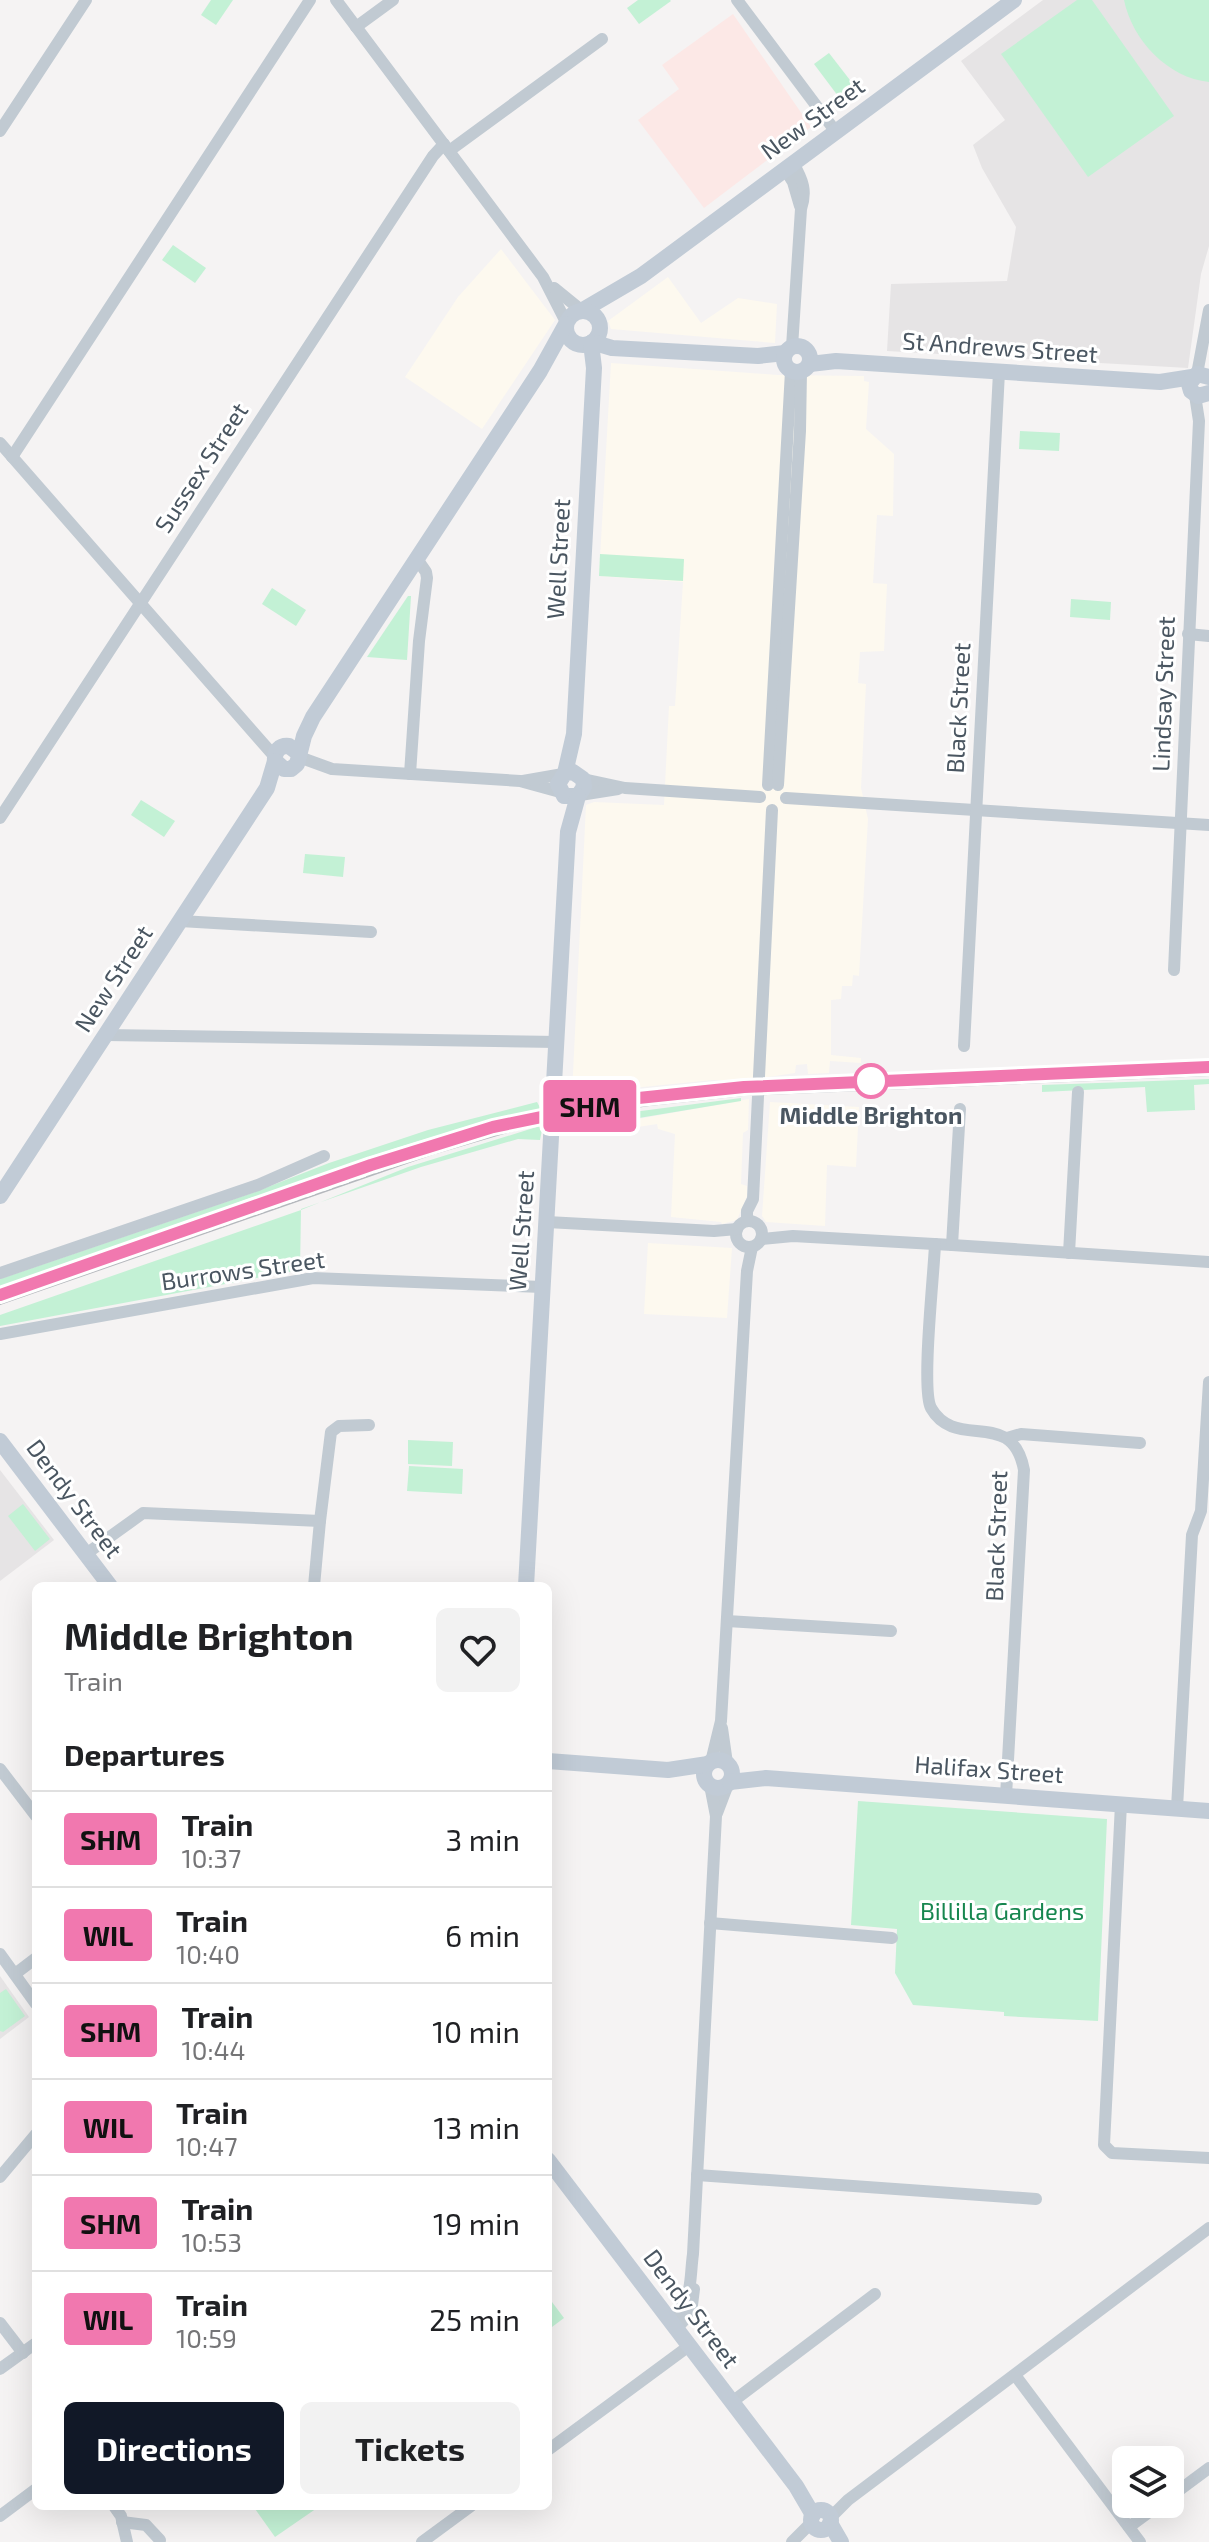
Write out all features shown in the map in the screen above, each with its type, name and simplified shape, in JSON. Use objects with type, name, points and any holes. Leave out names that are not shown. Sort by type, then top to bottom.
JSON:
[{"type":"street","points":[[0,131],[86,0]]},
{"type":"street","points":[[12,457],[310,0]]},
{"type":"street","points":[[336,0],[543,277],[566,323]]},
{"type":"street","points":[[356,27],[393,0]]},
{"type":"street","points":[[737,0],[836,132]]},
{"type":"street","name":"New Street","points":[[0,1196],[540,371],[572,314],[641,276],[1014,0]]},
{"type":"street","name":"Sussex Street","points":[[0,818],[433,156],[602,39]]},
{"type":"street","points":[[773,785],[800,431],[796,317],[801,209],[805,187],[789,166]]},
{"type":"street","name":"New Street","points":[[540,371],[589,337],[606,313],[641,276]]},
{"type":"street","points":[[543,277],[582,310]]},
{"type":"street","name":"St Andrews Street","points":[[582,310],[593,313],[589,337],[609,338],[633,347],[1203,387]]},
{"type":"street","name":"Lindsay Street","points":[[1174,970],[1199,421],[1209,310]]},
{"type":"street","name":"Well Street","points":[[526,1582],[592,377],[589,337],[567,335],[566,323]]},
{"type":"street","points":[[592,377],[605,355],[633,347]]},
{"type":"street","name":"Black Street","points":[[964,1046],[999,372]]},
{"type":"street","points":[[0,443],[256,734],[287,757],[332,769],[760,797]]},
{"type":"street","points":[[410,774],[426,572],[417,559]]},
{"type":"street","points":[[404,579],[416,589],[423,601]]},
{"type":"street","points":[[1188,634],[1209,636]]},
{"type":"street","points":[[773,785],[784,790],[786,798],[780,809],[772,810],[765,808],[760,797],[762,790],[773,785]]},
{"type":"street","points":[[786,798],[1209,825]]},
{"type":"street","points":[[672,2324],[688,2318],[694,2306],[693,2254],[749,1234],[747,1211],[753,1199],[772,810]]},
{"type":"street","points":[[180,921],[371,932]]},
{"type":"street","points":[[106,1035],[557,1042]]},
{"type":"street","points":[[1069,1253],[1078,1092]]},
{"type":"street","points":[[952,1245],[960,1109]]},
{"type":"street","points":[[0,1273],[258,1185],[324,1156]]},
{"type":"street","points":[[547,1222],[1209,1262]]},
{"type":"street","name":"Black Street","points":[[935,1244],[927,1382],[929,1405],[938,1417],[951,1426],[996,1432],[1007,1438],[1022,1460],[1024,1477],[1006,1796]]},
{"type":"street","name":"Burrows Street","points":[[0,1334],[313,1278],[543,1287]]},
{"type":"street","points":[[1177,1808],[1192,1535],[1201,1511],[1209,1382]]},
{"type":"street","points":[[314,1582],[331,1432],[339,1426],[369,1425]]},
{"type":"street","points":[[1007,1438],[1021,1434],[1140,1443]]},
{"type":"street","name":"Dendy Street","points":[[0,1441],[107,1582]]},
{"type":"street","points":[[86,1554],[135,1517],[145,1513],[320,1521]]},
{"type":"street","points":[[727,1621],[891,1631]]},
{"type":"street","name":"Halifax Street","points":[[552,1763],[1209,1811]]},
{"type":"street","points":[[0,1769],[32,1811]]},
{"type":"street","points":[[1121,1804],[1104,2145],[1112,2153],[1209,2158]]},
{"type":"street","points":[[710,1923],[892,1938]]},
{"type":"street","points":[[0,1954],[32,1998]]},
{"type":"street","points":[[15,1974],[32,1961]]},
{"type":"street","points":[[0,2177],[32,2139]]},
{"type":"street","name":"Dendy Street","points":[[552,2165],[825,2524]]},
{"type":"street","points":[[697,2175],[1036,2199]]},
{"type":"street","points":[[793,2542],[825,2524],[848,2500],[1209,2228]]},
{"type":"street","points":[[732,2402],[875,2294]]},
{"type":"street","points":[[0,2323],[23,2353]]},
{"type":"street","points":[[0,2369],[32,2346]]},
{"type":"street","points":[[552,2447],[689,2346]]},
{"type":"street","points":[[1015,2375],[1140,2542]]},
{"type":"street","points":[[1184,2487],[1209,2468]]},
{"type":"street","points":[[0,2516],[32,2492]]},
{"type":"street","points":[[116,2510],[127,2542]]},
{"type":"street","points":[[422,2542],[466,2510]]},
{"type":"street","points":[[1129,2527],[1141,2518]]},
{"type":"street","points":[[122,2522],[146,2525],[160,2540]]},
{"type":"shaded area","points":[[1043,0],[1209,0],[1209,246],[1201,274],[1188,368],[887,351],[891,284],[1007,281],[1016,227],[982,168],[973,145],[1005,120],[961,61]]},
{"type":"shaded area","points":[[733,14],[811,127],[704,208],[638,120],[679,89],[662,65]]},
{"type":"shaded area","points":[[501,249],[555,320],[482,429],[405,377],[458,297]]},
{"type":"shaded area","points":[[668,277],[701,323],[738,298],[777,304],[775,343],[611,329],[608,321]]},
{"type":"shaded area","points":[[611,363],[778,375],[864,376],[864,381],[869,382],[866,429],[894,454],[893,516],[877,515],[873,583],[887,584],[884,651],[860,652],[858,683],[866,684],[861,788],[868,819],[859,976],[853,975],[852,986],[842,986],[841,999],[831,1000],[831,1055],[861,1058],[861,1063],[830,1061],[829,1073],[808,1074],[807,1064],[796,1065],[795,1073],[741,1081],[713,1080],[572,1094],[586,805],[594,802],[664,805],[669,706],[675,706],[683,582],[599,576]]},
{"type":"shaded area","points":[[749,1099],[748,1130],[743,1133],[741,1184],[747,1186],[747,1196],[737,1220],[722,1224],[671,1217],[675,1134],[658,1129],[657,1124],[638,1127],[638,1119]]},
{"type":"shaded area","points":[[770,1102],[859,1107],[856,1167],[827,1165],[825,1226],[766,1222],[762,1216]]},
{"type":"shaded area","points":[[648,1243],[732,1248],[727,1318],[644,1314]]},
{"type":"shaded area","points":[[0,1470],[54,1540],[0,1581]]},
{"type":"shaded area","points":[[0,1976],[29,2017],[0,2039]]},
{"type":"green space","points":[[211,0],[233,0],[216,25],[201,15]]},
{"type":"green space","points":[[638,0],[671,1],[639,24],[627,8]]},
{"type":"green space","points":[[1077,0],[1092,0],[1174,116],[1088,177],[1001,54]]},
{"type":"green space","points":[[1124,0],[1209,0],[1209,82],[1180,73],[1154,54],[1135,29]]},
{"type":"green space","points":[[829,53],[853,84],[838,96],[814,64]]},
{"type":"green space","points":[[173,245],[206,268],[195,283],[162,260]]},
{"type":"green space","points":[[1020,431],[1060,433],[1059,451],[1019,449]]},
{"type":"green space","points":[[600,554],[684,559],[683,581],[599,576]]},
{"type":"green space","points":[[272,588],[306,610],[296,626],[262,604]]},
{"type":"green space","points":[[408,596],[411,596],[407,660],[367,657]]},
{"type":"green space","points":[[1071,599],[1111,602],[1110,620],[1070,617]]},
{"type":"green space","points":[[141,800],[175,821],[164,837],[131,815]]},
{"type":"green space","points":[[305,854],[345,857],[343,877],[303,873]]},
{"type":"green space","points":[[1209,1061],[1041,1070],[1040,1066]]},
{"type":"green space","points":[[1209,1079],[1209,1084],[1194,1085],[1195,1110],[1147,1112],[1145,1087],[1042,1092],[1042,1085]]},
{"type":"green space","points":[[687,1087],[564,1107],[565,1100],[615,1092]]},
{"type":"green space","points":[[741,1098],[741,1101],[639,1118],[638,1123],[565,1130],[564,1121]]},
{"type":"green space","points":[[537,1102],[542,1111],[469,1127],[396,1148],[0,1290],[0,1279],[255,1192],[329,1163],[428,1130]]},
{"type":"green space","points":[[543,1125],[540,1140],[518,1139],[421,1167],[320,1202],[408,1167]]},
{"type":"green space","points":[[301,1210],[300,1270],[0,1326],[0,1315]]},
{"type":"green space","points":[[408,1440],[453,1442],[452,1466],[408,1464]]},
{"type":"green space","points":[[409,1466],[463,1469],[462,1494],[407,1491]]},
{"type":"green space","points":[[23,1504],[50,1539],[35,1551],[8,1516]]},
{"type":"green space","name":"Billilla Gardens","points":[[858,1801],[1107,1819],[1098,2021],[1004,2016],[1004,2012],[913,2005],[895,1973],[897,1929],[851,1925]]},
{"type":"green space","points":[[6,1989],[25,2016],[3,2032],[0,2031],[0,1993]]},
{"type":"green space","points":[[552,2302],[564,2318],[552,2327]]},
{"type":"green space","points":[[256,2510],[314,2510],[275,2537]]},
{"type":"railway","points":[[0,1302],[435,1151],[510,1129],[578,1114],[743,1093],[1209,1073]]},
{"type":"train","name":"SHM","points":[[0,1295],[435,1144],[523,1119],[579,1108],[683,1092],[744,1087],[1209,1067]]},
{"type":"place","name":"Middle Brighton","points":[[871,1081]]}]
